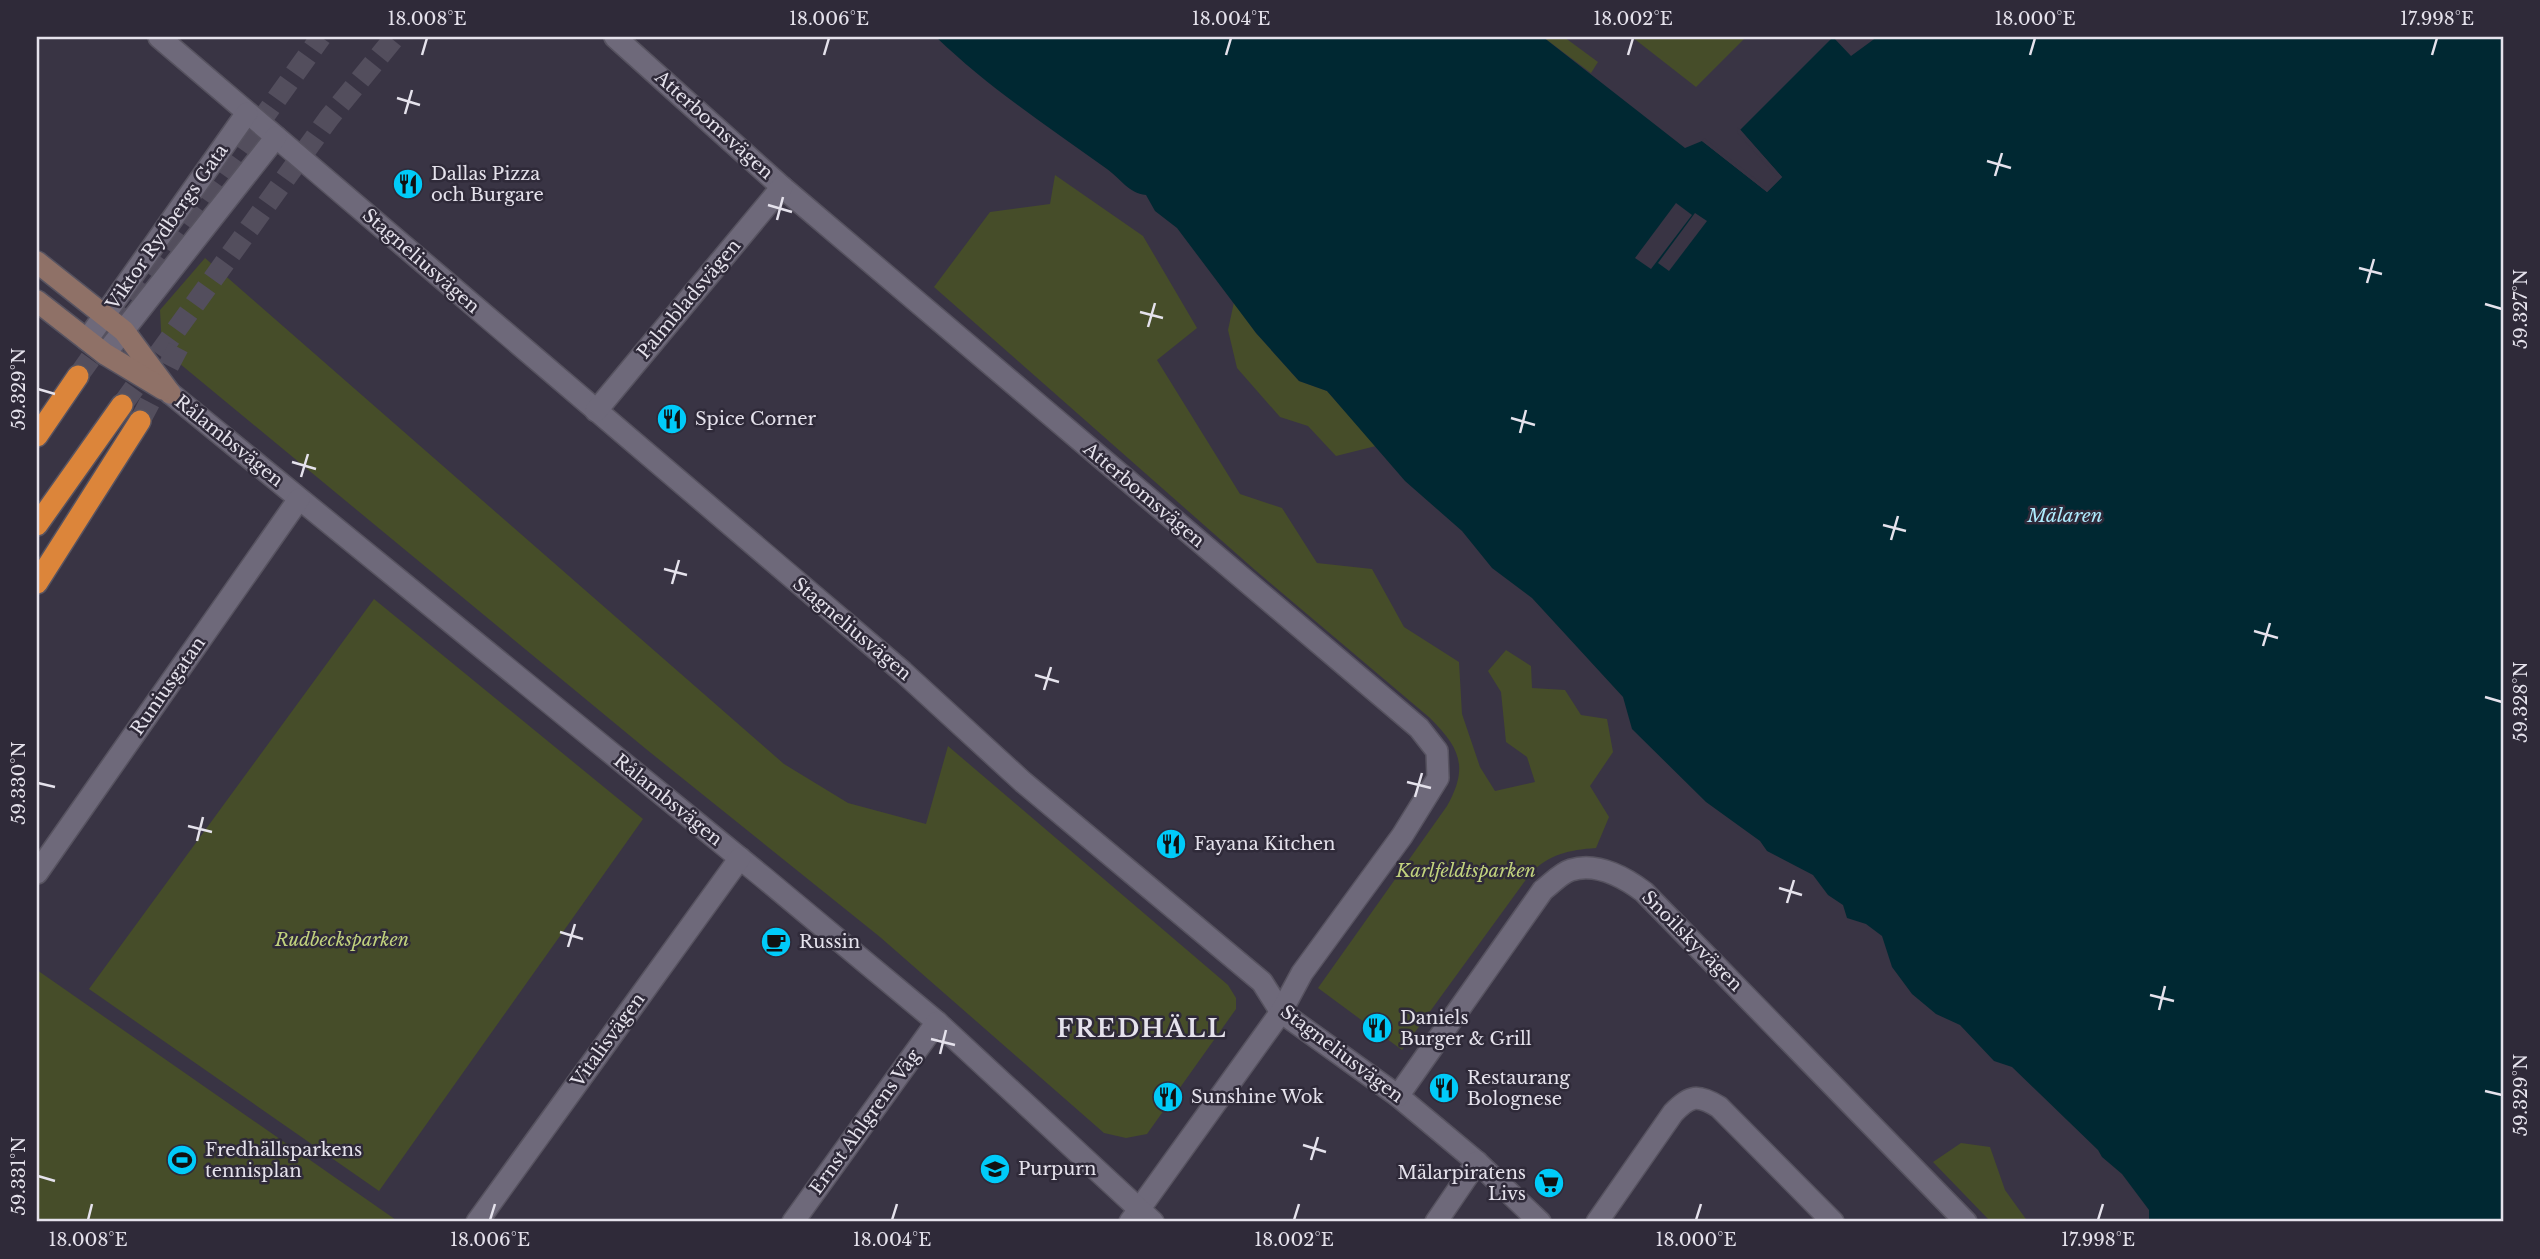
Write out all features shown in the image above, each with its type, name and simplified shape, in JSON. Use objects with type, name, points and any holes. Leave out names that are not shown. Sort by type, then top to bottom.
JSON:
[{"type":"highway","points":[[37,436],[78,376]]},
{"type":"highway","points":[[37,525],[122,405]]},
{"type":"highway","points":[[37,583],[140,421]]},
{"type":"street","name":"Stagneliusvägen","points":[[159,37],[903,672],[1023,782],[1262,982],[1281,1012],[1398,1097],[1477,1162],[1540,1222]]},
{"type":"street","name":"Atterbomsvägen","points":[[615,37],[782,187],[1419,728],[1437,751],[1438,778],[1402,836],[1302,973],[1281,1012],[1141,1218]]},
{"type":"street","name":"Viktor Rydbergs Gata","points":[[87,340],[247,113]]},
{"type":"street","name":"Viktor Rydbergs Gata","points":[[105,354],[276,137]]},
{"type":"street","points":[[210,166],[230,168],[237,176],[237,187]]},
{"type":"street","name":"Palmbladsvägen","points":[[596,411],[782,187]]},
{"type":"street","name":"Rålambsvägen","points":[[37,261],[124,331],[170,393]]},
{"type":"street","name":"Rålambsvägen","points":[[37,301],[105,354],[170,393],[740,858],[937,1022],[1141,1218]]},
{"type":"street","name":"Runiusgatan","points":[[37,873],[299,499]]},
{"type":"street","name":"Vitalisvägen","points":[[477,1222],[740,858]]},
{"type":"street","name":"Snoilskyvägen","points":[[1398,1097],[1543,890],[1570,870],[1598,869],[1624,877],[1644,892],[1966,1222]]},
{"type":"street","name":"Ernst Ahlgrens Väg","points":[[793,1222],[937,1022]]},
{"type":"street","points":[[1597,1222],[1673,1113],[1684,1101],[1696,1097],[1719,1107],[1833,1222]]},
{"type":"street","points":[[1436,1222],[1477,1162]]},
{"type":"green space","points":[[1543,37],[1564,37],[1598,62],[1591,73]]},
{"type":"green space","points":[[1632,37],[1746,37],[1696,87]]},
{"type":"green space","name":"Karlfeldtsparken","points":[[1055,175],[1143,236],[1197,328],[1157,360],[1240,494],[1282,508],[1317,563],[1372,569],[1404,627],[1459,662],[1462,714],[1480,767],[1495,791],[1535,782],[1527,757],[1506,742],[1501,692],[1488,671],[1506,650],[1531,666],[1532,688],[1565,690],[1581,715],[1607,719],[1613,752],[1590,786],[1609,817],[1596,848],[1560,854],[1530,874],[1402,1050],[1318,988],[1447,806],[1458,780],[1458,759],[1448,739],[1430,718],[1255,570],[934,287],[990,212],[1050,204]]},
{"type":"green space","points":[[205,258],[784,764],[848,803],[926,824],[948,746],[1228,985],[1236,998],[1236,1009],[1147,1134],[1126,1138],[1104,1133],[880,937],[646,749],[162,349],[160,310]]},
{"type":"green space","points":[[1234,302],[1256,333],[1299,381],[1327,391],[1376,446],[1336,456],[1308,426],[1280,417],[1237,368],[1228,330]]},
{"type":"green space","name":"Rudbecksparken","points":[[374,599],[643,819],[379,1191],[89,989]]},
{"type":"green space","points":[[37,970],[399,1222],[37,1222]]},
{"type":"green space","points":[[1961,1143],[1990,1147],[2005,1190],[2028,1222],[1991,1222],[1933,1162]]},
{"type":"water","name":"Mälaren","points":[[936,37],[1543,37],[1685,148],[1702,141],[1767,192],[1782,177],[1740,130],[1833,37],[1851,56],[1877,37],[2503,37],[2503,1222],[2149,1222],[2149,1210],[2122,1174],[2012,1067],[1994,1061],[1960,1025],[1936,1014],[1912,994],[1892,967],[1882,936],[1866,924],[1847,918],[1843,905],[1828,895],[1813,875],[1767,851],[1760,841],[1706,802],[1632,729],[1623,697],[1532,598],[1492,568],[1462,531],[1405,481],[1327,391],[1299,381],[1256,333],[1177,228],[1155,211],[1146,195],[1129,189],[1107,169],[976,73]]},
{"type":"pier","points":[[1738,127],[1782,177],[1767,192],[1702,141],[1704,138],[1767,188],[1777,177],[1737,132]]},
{"type":"pier","points":[[1676,203],[1692,215],[1651,269],[1635,258]]},
{"type":"pier","points":[[1695,213],[1707,221],[1669,271],[1658,263]]},
{"type":"tunnel","points":[[78,376],[321,37]]},
{"type":"tunnel","points":[[122,405],[329,118],[395,37]]},
{"type":"tunnel","points":[[140,421],[181,342]]},
{"type":"place","name":"Dallas Pizza och Burgare","points":[[408,184]]},
{"type":"place","name":"Spice Corner","points":[[672,419]]},
{"type":"place","name":"Fayana Kitchen","points":[[1171,844]]},
{"type":"place","name":"Russin","points":[[776,942]]},
{"type":"place","name":"Daniels Burger & Grill","points":[[1377,1028]]},
{"type":"place","name":"Restaurang Bolognese","points":[[1444,1088]]},
{"type":"place","name":"Sunshine Wok","points":[[1168,1097]]},
{"type":"place","name":"Fredhällsparkens tennisplan","points":[[182,1160]]},
{"type":"place","name":"Purpurn","points":[[995,1169]]},
{"type":"place","name":"Mälarpiratens Livs","points":[[1549,1183]]},
{"type":"district","name":"FREDHÄLL","points":[[1142,1029]]}]
